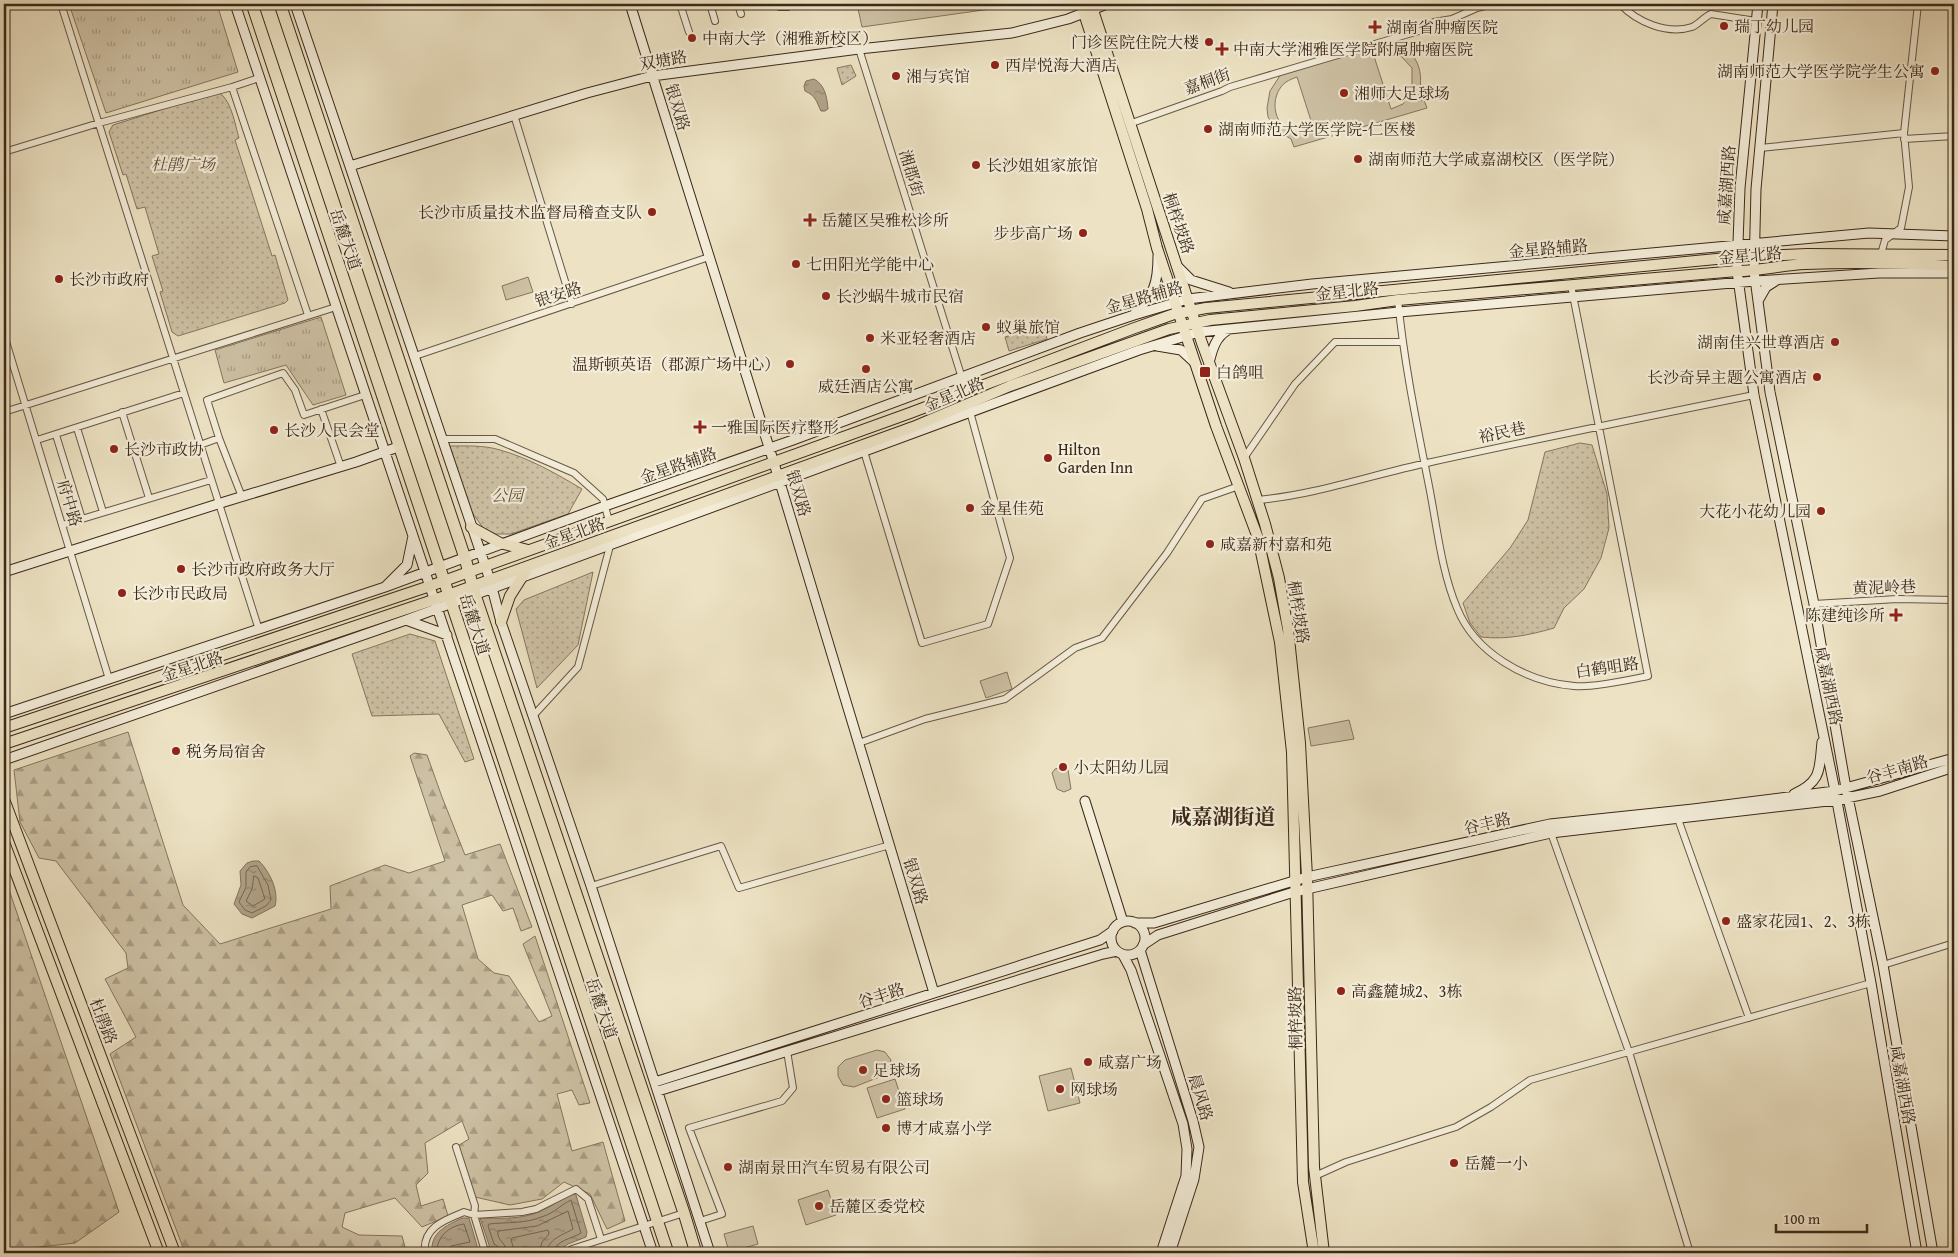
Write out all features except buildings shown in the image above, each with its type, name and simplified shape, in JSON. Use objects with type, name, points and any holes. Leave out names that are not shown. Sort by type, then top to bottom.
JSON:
[{"type":"highway","name":"岳麓大道","points":[[252,4],[668,1253]]},
{"type":"highway","name":"岳麓大道","points":[[280,4],[696,1253]]},
{"type":"main road","name":"桐梓坡路","points":[[1087,7],[1129,124],[1209,364],[1244,458],[1279,578],[1288,629],[1300,743],[1307,890],[1315,1176],[1324,1253]]},
{"type":"main road","name":"桐梓坡路","points":[[1087,7],[1184,330],[1216,426],[1258,538],[1280,642],[1292,752],[1294,892],[1303,1182],[1314,1253]]},
{"type":"main road","name":"金星北路","points":[[4,728],[430,586],[1179,313],[1192,310],[1737,252],[1753,256],[1954,254]]},
{"type":"main road","name":"金星北路","points":[[4,744],[450,600],[491,584],[528,566],[863,449],[913,428],[969,408],[1019,383],[1184,330],[1398,300],[1737,271],[1755,276],[1812,264],[1884,262],[1954,266]]},
{"type":"main road","points":[[471,527],[503,544],[529,550]]},
{"type":"main road","points":[[501,622],[510,596],[528,566]]},
{"type":"main road","name":"杜鹃路","points":[[4,799],[176,1253]]},
{"type":"main road","name":"杜鹃路","points":[[4,842],[158,1253]]},
{"type":"street","points":[[61,4],[259,630]]},
{"type":"street","points":[[235,4],[653,1253]]},
{"type":"street","points":[[295,4],[491,584],[501,622],[591,886],[710,1253]]},
{"type":"street","name":"银双路","points":[[630,4],[779,479],[934,993]]},
{"type":"street","points":[[680,4],[689,32]]},
{"type":"street","points":[[710,4],[715,21]]},
{"type":"street","points":[[738,4],[742,14]]},
{"type":"street","points":[[778,4],[779,7],[788,7],[791,4]]},
{"type":"street","name":"双塘路","points":[[350,166],[586,93],[652,76],[859,49],[1012,33],[1068,19],[1087,7],[1107,4]]},
{"type":"street","name":"嘉桐街","points":[[1129,124],[1222,92],[1230,87],[1422,30],[1434,22],[1452,19],[1477,8],[1493,4]]},
{"type":"street","points":[[1620,4],[1627,11],[1642,20],[1661,27],[1678,29],[1691,27],[1711,14],[1756,21]]},
{"type":"street","name":"咸嘉湖西路","points":[[1758,4],[1740,188],[1737,252],[1738,282],[1754,395],[1836,796],[1871,983],[1917,1253]]},
{"type":"street","name":"咸嘉湖西路","points":[[1773,4],[1756,189],[1753,256],[1758,301],[1770,392],[1814,604],[1882,964],[1933,1253]]},
{"type":"street","points":[[1881,254],[1884,240],[1901,228],[1909,187],[1904,136],[1918,4]]},
{"type":"street","name":"湘郡街","points":[[859,49],[966,392]]},
{"type":"street","points":[[4,152],[260,78]]},
{"type":"street","points":[[232,87],[308,315]]},
{"type":"street","points":[[514,115],[572,304]]},
{"type":"street","points":[[1760,148],[1904,136],[1954,136]]},
{"type":"street","name":"金星路辅路","points":[[4,714],[385,587],[1071,336],[1188,299],[1312,284],[1737,252],[1754,244],[1869,233],[1954,236]]},
{"type":"street","points":[[1134,315],[1153,292],[1158,271],[1158,248]]},
{"type":"street","name":"银安路","points":[[415,356],[709,258]]},
{"type":"street","points":[[1177,266],[1191,280],[1234,294]]},
{"type":"street","points":[[1197,327],[1231,329],[1400,312],[1574,298],[1738,282],[1755,276],[1778,279],[1879,273],[1954,273]]},
{"type":"street","points":[[1758,301],[1766,287],[1778,279]]},
{"type":"street","name":"白鹤咀路","points":[[1398,300],[1402,342],[1424,464],[1448,581],[1457,609],[1472,634],[1492,654],[1516,670],[1548,682],[1575,687],[1648,676],[1571,285]]},
{"type":"street","points":[[4,412],[172,357],[336,307]]},
{"type":"street","points":[[1209,364],[1212,349],[1218,338],[1223,332],[1231,329]]},
{"type":"street","points":[[863,449],[922,644],[988,624],[1010,558],[969,408],[1152,346],[1184,330]]},
{"type":"street","name":"府中路","points":[[4,335],[109,679]]},
{"type":"street","points":[[1244,458],[1295,384],[1335,342],[1402,342]]},
{"type":"street","points":[[1152,346],[1181,350],[1195,362]]},
{"type":"street","points":[[242,497],[219,438],[207,400],[282,373],[295,390],[304,416],[365,395]]},
{"type":"street","points":[[37,440],[184,393]]},
{"type":"street","name":"裕民巷","points":[[1257,500],[1291,497],[1424,464],[1754,395]]},
{"type":"street","points":[[321,410],[341,467]]},
{"type":"street","points":[[122,412],[149,498]]},
{"type":"street","points":[[77,428],[103,512]]},
{"type":"street","points":[[56,435],[82,519]]},
{"type":"street","points":[[200,445],[219,438]]},
{"type":"street","points":[[442,440],[495,439],[574,473],[603,499],[609,521]]},
{"type":"street","points":[[4,572],[341,467],[398,447]]},
{"type":"street","points":[[491,584],[521,577],[779,479]]},
{"type":"street","points":[[62,525],[211,480]]},
{"type":"street","points":[[859,743],[925,719],[1005,699],[1075,648],[1102,638],[1167,553],[1202,499],[1239,486]]},
{"type":"street","points":[[385,587],[407,565],[413,536]]},
{"type":"street","points":[[533,716],[578,667],[612,536]]},
{"type":"street","name":"黄泥岭巷","points":[[1814,604],[1897,599],[1954,600]]},
{"type":"street","points":[[4,760],[406,620],[437,604]]},
{"type":"street","points":[[406,620],[446,635]]},
{"type":"street","points":[[1786,797],[1810,786],[1816,778],[1823,732]]},
{"type":"street","name":"谷丰南路","points":[[1849,791],[1954,758]]},
{"type":"street","name":"谷丰南路","points":[[1849,791],[1880,791],[1954,767]]},
{"type":"street","name":"谷丰路","points":[[1142,947],[1158,936],[1294,892],[1551,832],[1678,819],[1836,796],[1849,791]]},
{"type":"street","name":"谷丰路","points":[[1135,923],[1154,923],[1306,876],[1550,824],[1786,797],[1836,796]]},
{"type":"street","points":[[1085,801],[1123,922]]},
{"type":"street","points":[[1678,819],[1749,1018]]},
{"type":"street","points":[[1551,832],[1628,1052],[1690,1253]]},
{"type":"street","points":[[591,886],[721,846],[738,888],[890,845]]},
{"type":"street","points":[[1123,922],[1135,923],[1144,935],[1142,947],[1132,955],[1120,953],[1111,942],[1113,931],[1123,922]]},
{"type":"street","name":"谷丰路","points":[[657,1087],[934,993],[1100,940],[1113,931]]},
{"type":"street","points":[[1882,964],[1954,943]]},
{"type":"street","name":"晨风路","points":[[1142,947],[1199,1147],[1194,1179],[1170,1253]]},
{"type":"street","name":"谷丰路","points":[[657,1087],[787,1051],[1103,954],[1120,953]]},
{"type":"street","name":"晨风路","points":[[1120,953],[1132,970],[1184,1124],[1186,1176],[1161,1253]]},
{"type":"street","points":[[1315,1176],[1346,1162],[1456,1127],[1491,1107],[1530,1080],[1871,983]]},
{"type":"street","points":[[700,1221],[722,1214],[690,1128],[782,1101],[793,1088],[787,1051]]},
{"type":"street","points":[[456,1147],[475,1206],[474,1215],[484,1248],[491,1253]]},
{"type":"street","points":[[425,1253],[424,1243],[434,1226],[464,1212],[474,1215],[522,1212],[536,1209],[576,1189],[588,1199],[601,1239]]},
{"type":"street","points":[[565,1253],[601,1239],[684,1213]]},
{"type":"green space","points":[[69,4],[217,4],[238,72],[106,113]]},
{"type":"green space","points":[[857,4],[1005,4],[1005,7],[862,27]]},
{"type":"green space","points":[[1385,42],[1406,49],[1412,55],[1420,71],[1420,91],[1417,101],[1424,100],[1427,108],[1294,147],[1291,139],[1277,130],[1268,117],[1267,108],[1270,91],[1281,74]],"holes":[[[1387,50],[1400,55],[1412,68],[1412,89],[1403,104],[1391,109],[1373,53]],[[1297,77],[1315,133],[1291,131],[1282,125],[1276,113],[1276,99],[1281,87],[1286,82]]]},
{"type":"green space","points":[[851,65],[856,76],[842,85],[837,68]]},
{"type":"green space","name":"杜鹃广场","points":[[217,92],[226,99],[232,112],[239,138],[235,140],[272,256],[275,255],[288,300],[285,303],[178,336],[172,332],[160,292],[163,291],[152,256],[159,254],[145,207],[137,209],[126,174],[123,175],[109,132],[113,125]]},
{"type":"green space","points":[[528,277],[533,292],[506,300],[502,286]]},
{"type":"green space","points":[[321,317],[346,395],[313,405],[286,365],[224,383],[215,350]]},
{"type":"green space","points":[[1044,325],[1047,339],[1009,351],[1005,337]]},
{"type":"green space","points":[[1580,443],[1592,445],[1607,494],[1609,528],[1601,558],[1584,589],[1564,608],[1554,628],[1518,636],[1500,638],[1481,637],[1470,623],[1463,603],[1510,548],[1528,520],[1545,452]]},
{"type":"green space","name":"公园","points":[[449,446],[488,447],[511,453],[542,467],[582,489],[568,514],[511,534],[495,534],[484,529],[471,511]]},
{"type":"green space","points":[[593,572],[578,645],[537,688],[516,609],[524,600]]},
{"type":"green space","points":[[410,634],[435,641],[474,759],[465,762],[439,714],[372,716],[352,654]]},
{"type":"green space","points":[[1007,672],[1012,689],[986,698],[980,681]]},
{"type":"green space","points":[[1349,720],[1354,739],[1311,746],[1308,728]]},
{"type":"green space","points":[[128,732],[183,905],[220,944],[331,909],[330,886],[385,865],[409,873],[445,861],[410,756],[414,753],[427,755],[465,855],[500,844],[532,927],[521,931],[513,908],[503,911],[492,895],[462,905],[478,959],[494,973],[509,976],[539,1022],[552,1016],[523,944],[535,936],[590,1103],[579,1105],[572,1090],[557,1094],[572,1151],[603,1142],[625,1221],[607,1229],[590,1194],[564,1182],[542,1199],[510,1205],[475,1197],[456,1147],[469,1139],[462,1121],[425,1143],[428,1173],[416,1185],[421,1206],[443,1199],[448,1216],[422,1227],[395,1198],[345,1213],[342,1227],[359,1235],[402,1236],[405,1247],[401,1253],[185,1253],[110,1054],[136,1037],[105,979],[128,968],[126,953],[56,861],[39,858],[20,822],[14,770]]},
{"type":"green space","points":[[1062,767],[1068,770],[1071,789],[1064,792],[1057,789],[1052,773],[1055,769]]},
{"type":"green space","points":[[4,875],[119,1212],[75,1243],[4,1251]]},
{"type":"green space","name":"足球场","points":[[877,1050],[885,1052],[891,1060],[887,1074],[854,1087],[843,1085],[838,1076],[838,1067],[845,1060]]},
{"type":"green space","name":"网球场","points":[[1071,1068],[1080,1103],[1048,1111],[1039,1076]]},
{"type":"green space","name":"篮球场","points":[[895,1079],[905,1109],[877,1118],[867,1088]]},
{"type":"green space","points":[[828,1190],[836,1215],[806,1225],[798,1200]]},
{"type":"green space","points":[[753,1226],[758,1244],[729,1252],[724,1234]]},
{"type":"water","points":[[814,79],[825,92],[828,109],[825,111],[821,111],[814,97],[805,91],[806,81]]},
{"type":"water","points":[[259,861],[270,876],[275,888],[276,900],[275,906],[252,918],[242,914],[234,904],[241,885],[240,871],[247,863]]},
{"type":"water","points":[[570,1192],[576,1195],[587,1232],[586,1237],[568,1244],[556,1253],[500,1253],[490,1248],[480,1218],[528,1216],[548,1208]]},
{"type":"water","points":[[462,1218],[469,1218],[478,1249],[463,1248],[450,1253],[432,1253],[432,1246],[436,1235],[445,1227]]},
{"type":"place","name":"瑞丁幼儿园","points":[[1724,26]]},
{"type":"place","name":"湖南省肿瘤医院","points":[[1375,27]]},
{"type":"place","name":"中南大学（湘雅新校区）","points":[[692,38]]},
{"type":"place","name":"门诊医院住院大楼","points":[[1209,42]]},
{"type":"place","name":"中南大学湘雅医学院附属肿瘤医院","points":[[1222,49]]},
{"type":"place","name":"西岸悦海大酒店","points":[[995,65]]},
{"type":"place","name":"湖南师范大学医学院学生公寓","points":[[1935,71]]},
{"type":"place","name":"湘与宾馆","points":[[896,76]]},
{"type":"place","name":"湘师大足球场","points":[[1344,93]]},
{"type":"place","name":"湖南师范大学医学院-仁医楼","points":[[1208,129]]},
{"type":"place","name":"湖南师范大学咸嘉湖校区（医学院）","points":[[1358,159]]},
{"type":"place","name":"长沙姐姐家旅馆","points":[[976,165]]},
{"type":"place","name":"长沙市质量技术监督局稽查支队","points":[[652,212]]},
{"type":"place","name":"岳麓区吴雅松诊所","points":[[810,220]]},
{"type":"place","name":"步步高广场","points":[[1083,233]]},
{"type":"place","name":"七田阳光学能中心","points":[[796,264]]},
{"type":"place","name":"长沙市政府","points":[[59,279]]},
{"type":"place","name":"长沙蜗牛城市民宿","points":[[826,296]]},
{"type":"place","name":"蚁巢旅馆","points":[[986,327]]},
{"type":"place","name":"米亚轻奢酒店","points":[[870,338]]},
{"type":"place","name":"湖南佳兴世尊酒店","points":[[1835,342]]},
{"type":"place","name":"温斯顿英语（郡源广场中心）","points":[[790,364]]},
{"type":"place","name":"威廷酒店公寓","points":[[866,369]]},
{"type":"place","name":"白鸽咀","points":[[1205,372]]},
{"type":"place","name":"长沙奇异主题公寓酒店","points":[[1817,377]]},
{"type":"place","name":"一雅国际医疗整形","points":[[700,427]]},
{"type":"place","name":"长沙人民会堂","points":[[274,430]]},
{"type":"place","name":"长沙市政协","points":[[114,449]]},
{"type":"place","name":"Hilton Garden Inn","points":[[1048,458]]},
{"type":"place","name":"金星佳苑","points":[[970,508]]},
{"type":"place","name":"大花小花幼儿园","points":[[1821,511]]},
{"type":"place","name":"咸嘉新村嘉和苑","points":[[1210,544]]},
{"type":"place","name":"长沙市政府政务大厅","points":[[181,569]]},
{"type":"place","name":"长沙市民政局","points":[[122,593]]},
{"type":"place","name":"陈建纯诊所","points":[[1896,615]]},
{"type":"place","name":"税务局宿舍","points":[[176,751]]},
{"type":"place","name":"小太阳幼儿园","points":[[1063,767]]},
{"type":"place","name":"盛家花园1、2、3栋","points":[[1726,921]]},
{"type":"place","name":"高鑫麓城2、3栋","points":[[1341,991]]},
{"type":"place","name":"咸嘉广场","points":[[1088,1062]]},
{"type":"place","name":"足球场","points":[[863,1070]]},
{"type":"place","name":"网球场","points":[[1060,1089]]},
{"type":"place","name":"篮球场","points":[[886,1099]]},
{"type":"place","name":"博才咸嘉小学","points":[[886,1128]]},
{"type":"place","name":"岳麓一小","points":[[1454,1163]]},
{"type":"place","name":"湖南景田汽车贸易有限公司","points":[[728,1167]]},
{"type":"place","name":"岳麓区委党校","points":[[819,1206]]},
{"type":"district","name":"咸嘉湖街道","points":[[1223,816]]}]
